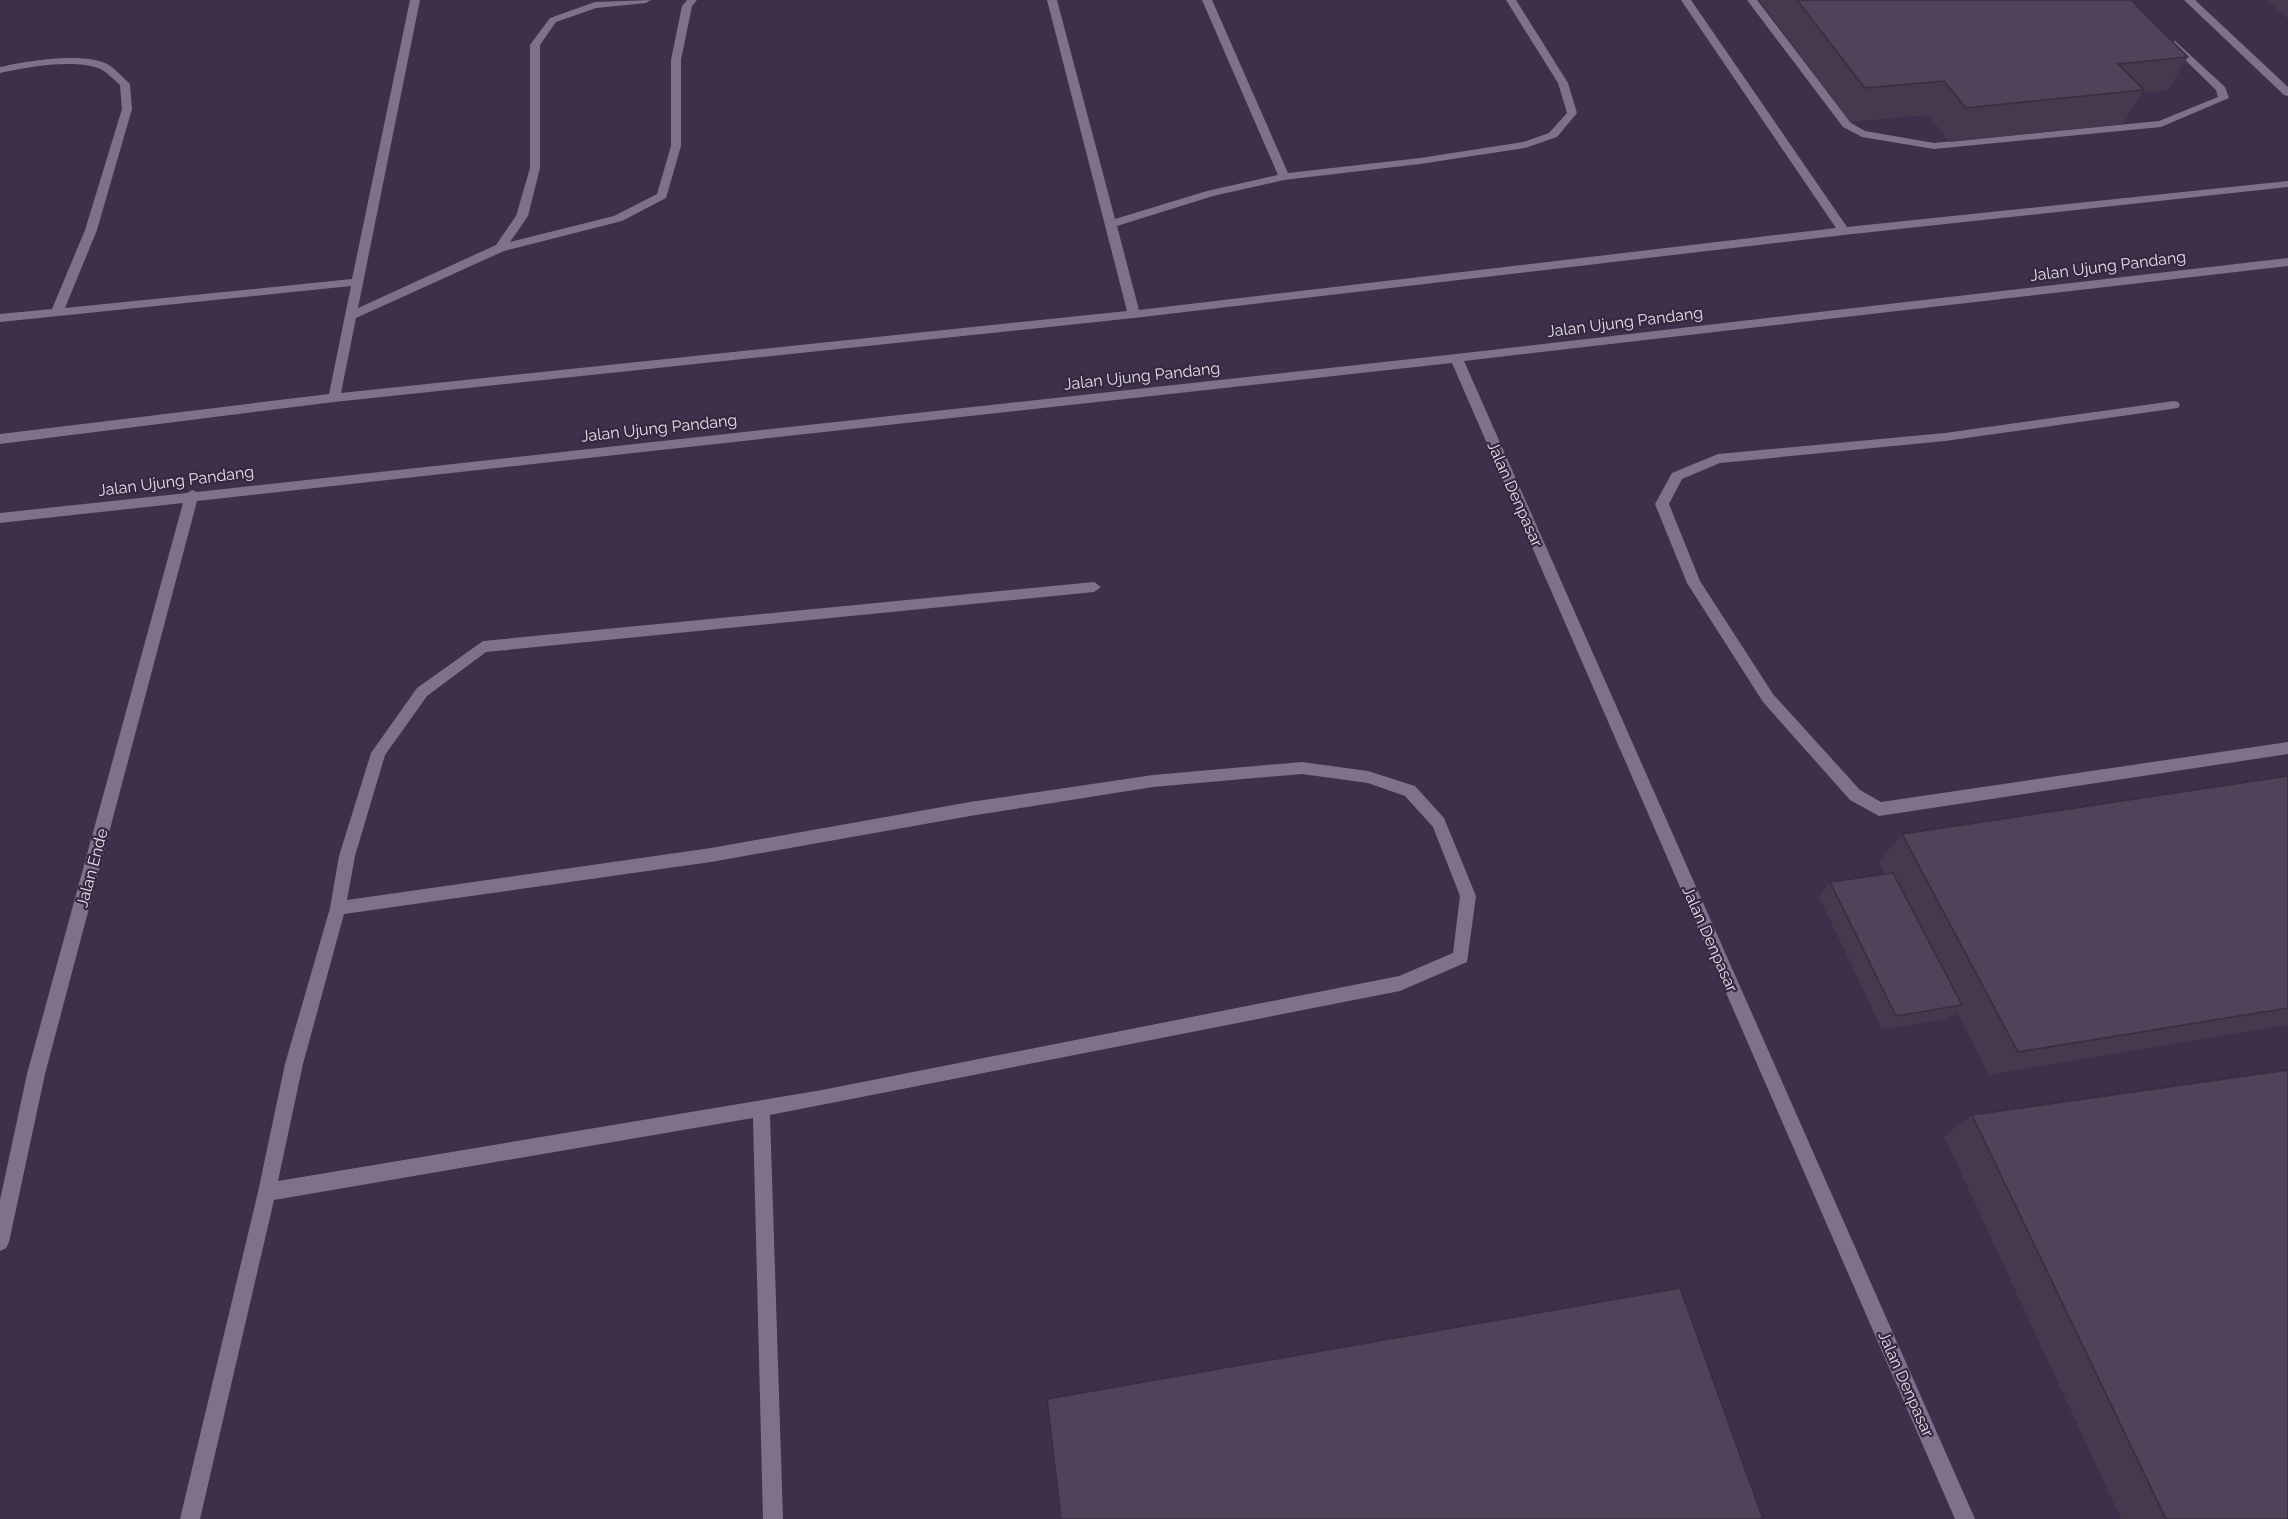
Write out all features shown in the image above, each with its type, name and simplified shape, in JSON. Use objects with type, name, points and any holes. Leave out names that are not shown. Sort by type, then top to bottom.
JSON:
[{"type":"street","points":[[334,398],[415,0]]},
{"type":"street","points":[[500,248],[522,216],[535,168],[535,45],[554,20],[594,5],[646,0]]},
{"type":"street","points":[[351,316],[500,248],[618,219],[662,196],[676,146],[676,60],[687,6],[692,0]]},
{"type":"street","points":[[1052,0],[1134,314]]},
{"type":"street","points":[[1207,0],[1284,177]]},
{"type":"street","points":[[1110,224],[1211,193],[1284,177],[1420,161],[1525,145],[1553,135],[1572,113],[1563,83],[1511,0]]},
{"type":"street","points":[[1686,0],[1844,231]]},
{"type":"street","points":[[1752,0],[1847,125],[1862,134],[1923,146],[2161,124],[2224,98],[2221,89],[2163,32]]},
{"type":"street","points":[[2188,0],[2288,93]]},
{"type":"street","points":[[0,70],[14,66],[58,62],[102,66],[124,84],[127,109],[91,230],[57,312]]},
{"type":"street","points":[[0,439],[334,398],[1134,314],[1844,231],[2288,184]]},
{"type":"street","name":"Jalan Ujung Pandang","points":[[0,518],[192,495],[1456,358],[2288,262]]},
{"type":"street","points":[[0,318],[358,282]]},
{"type":"street","name":"Jalan Denpasar","points":[[1456,358],[1965,1519]]},
{"type":"street","points":[[2174,405],[1946,437],[1718,459],[1677,476],[1662,504],[1694,583],[1768,698],[1855,795],[1879,809],[2288,748]]},
{"type":"street","name":"Jalan Ende","points":[[0,1239],[36,1074],[192,495]]},
{"type":"street","points":[[190,1519],[267,1192],[294,1064],[338,908],[346,856],[378,753],[422,692],[483,647],[1094,587]]},
{"type":"street","points":[[267,1192],[822,1098],[1400,983],[1461,957],[1468,896],[1439,823],[1410,791],[1368,777],[1302,768],[1153,781],[970,809],[711,855],[338,908]]},
{"type":"street","points":[[761,1108],[773,1519]]},
{"type":"shaded area","points":[[0,0],[2288,0],[2288,1519],[0,1519]]},
{"type":"building","points":[[1797,0],[2131,0],[2188,57],[2118,64],[2144,90],[1966,108],[1944,81],[1865,88]]},
{"type":"building","points":[[2288,776],[2288,1008],[2018,1052],[1902,834]]},
{"type":"building","points":[[1893,873],[1962,1005],[1896,1016],[1830,882]]},
{"type":"building","points":[[2288,1070],[2288,1519],[2166,1519],[1972,1115]]},
{"type":"building","points":[[1680,1288],[1763,1519],[1061,1519],[1047,1399]]}]
